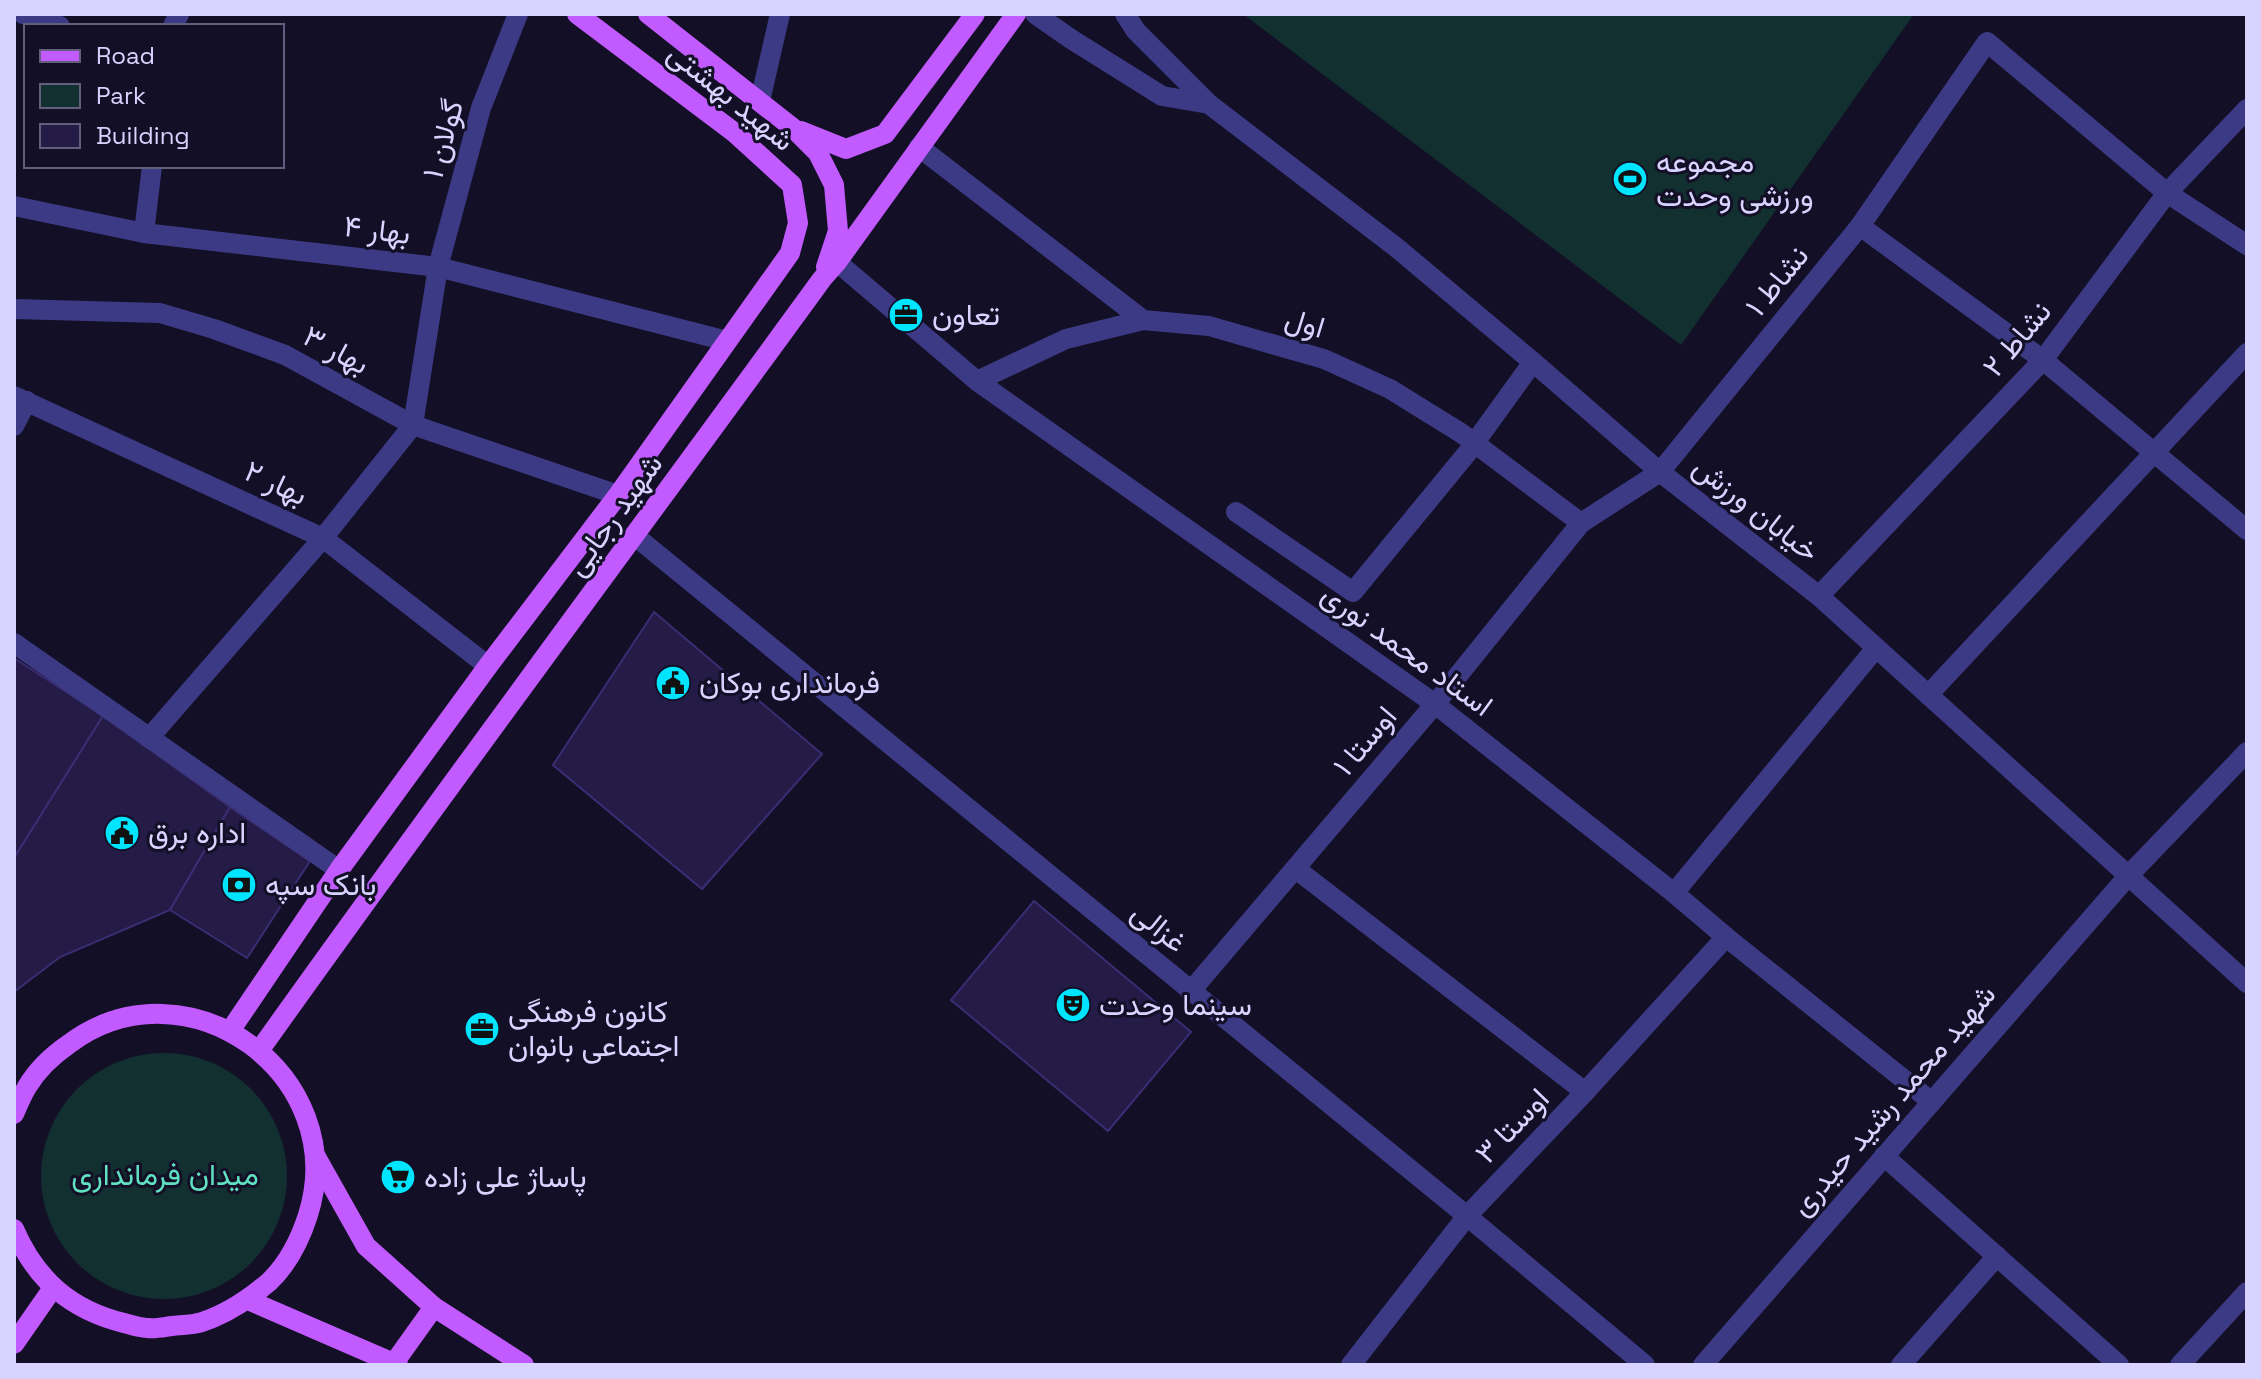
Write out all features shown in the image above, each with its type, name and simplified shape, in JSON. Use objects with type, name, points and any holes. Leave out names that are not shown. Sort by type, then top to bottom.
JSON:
[{"type":"main road","name":"شهید بهشتی","points":[[577,14],[735,133],[792,185],[798,223],[790,253]]},
{"type":"main road","name":"شهید بهشتی","points":[[648,14],[793,128]]},
{"type":"main road","points":[[793,128],[846,149],[885,134],[975,14]]},
{"type":"main road","name":"شهید رجایی","points":[[259,1051],[359,909],[837,262],[1016,14]]},
{"type":"main road","points":[[793,128],[818,153],[834,185],[838,231],[822,279]]},
{"type":"main road","name":"شهید رجایی","points":[[230,1031],[339,870],[618,495],[790,253]]},
{"type":"main road","points":[[14,1114],[21,1081],[83,1033],[119,1019],[156,1014],[194,1018],[230,1031],[259,1051],[287,1080],[306,1116],[315,1156],[314,1197],[301,1237],[279,1272],[248,1300],[201,1323],[149,1329],[97,1316],[53,1288],[25,1254],[14,1229]]},
{"type":"main road","points":[[315,1156],[366,1246],[434,1307],[524,1365]]},
{"type":"main road","points":[[14,1344],[53,1288]]},
{"type":"main road","points":[[248,1300],[395,1364],[434,1307]]},
{"type":"street","points":[[23,14],[54,24]]},
{"type":"street","name":"گولان ۱","points":[[149,738],[323,538],[413,425],[438,267],[481,108],[518,14]]},
{"type":"street","points":[[760,101],[780,14]]},
{"type":"street","name":"خیابان ورزش","points":[[1035,14],[1162,96],[1209,104]]},
{"type":"street","name":"خیابان ورزش","points":[[1125,14],[1136,31],[1209,104],[1397,248],[1660,472],[1819,596],[2247,983]]},
{"type":"street","name":"نشاط ۱","points":[[1660,472],[1860,226],[1987,42],[2167,193]]},
{"type":"street","name":"نشاط ۲","points":[[1819,596],[2043,360],[2167,193],[2247,109]]},
{"type":"street","points":[[919,147],[1143,320]]},
{"type":"street","points":[[144,233],[152,168]]},
{"type":"street","points":[[2167,193],[2247,245]]},
{"type":"street","name":"بهار ۴","points":[[14,206],[144,233],[438,267],[727,341]]},
{"type":"street","points":[[1860,226],[2043,360],[2247,530]]},
{"type":"street","name":"استاد محمد نوری","points":[[837,262],[977,381],[1435,704],[1932,1102]]},
{"type":"street","name":"بهار ۳","points":[[14,309],[160,313],[187,321],[285,355],[413,425],[618,495]]},
{"type":"street","name":"اول","points":[[977,381],[1066,339],[1143,320],[1209,326],[1324,359],[1390,389],[1475,443],[1581,523]]},
{"type":"street","points":[[1928,695],[2247,353]]},
{"type":"street","points":[[1236,512],[1353,592],[1475,443],[1533,362]]},
{"type":"street","points":[[14,426],[20,398]]},
{"type":"street","name":"بهار ۲","points":[[20,398],[323,538],[488,666]]},
{"type":"street","name":"اوستا ۱","points":[[1190,992],[1435,704],[1581,523],[1660,472]]},
{"type":"street","name":"غزالی","points":[[635,536],[1645,1365]]},
{"type":"street","points":[[14,643],[339,870]]},
{"type":"street","points":[[1674,893],[1876,648]]},
{"type":"street","name":"شهید محمد رشید حیدری","points":[[1703,1365],[2129,875],[2247,752]]},
{"type":"street","points":[[1296,869],[1585,1092]]},
{"type":"street","name":"اوستا ۳","points":[[1351,1365],[1467,1216],[1726,937]]},
{"type":"street","points":[[1884,1156],[2119,1365]]},
{"type":"street","points":[[1901,1365],[1997,1256]]},
{"type":"street","points":[[2180,1365],[2247,1292]]},
{"type":"green space","name":"مجموعه ورزشی وحدت","points":[[1243,14],[1914,14],[1681,345]]},
{"type":"green space","name":"میدان فرمانداری","points":[[164,1053],[188,1055],[211,1062],[251,1089],[278,1129],[285,1152],[285,1200],[278,1223],[251,1263],[211,1290],[188,1297],[164,1299],[140,1297],[117,1290],[77,1263],[50,1223],[43,1200],[41,1176],[43,1152],[50,1129],[77,1089],[117,1062],[140,1055]]},
{"type":"building","name":"فرمانداری بوکان","points":[[654,612],[822,754],[702,889],[553,765]]},
{"type":"building","points":[[14,658],[103,716],[14,858]]},
{"type":"building","name":"اداره برق","points":[[103,716],[230,807],[170,910],[60,957],[14,992],[14,858]]},
{"type":"building","name":"بانک سپه","points":[[230,807],[310,861],[247,958],[170,910]]},
{"type":"building","points":[[1034,901],[1191,1032],[1108,1131],[951,1000]]},
{"type":"place","name":"مجموعه ورزشی وحدت","points":[[1630,179]]},
{"type":"place","name":"تعاون","points":[[906,315]]},
{"type":"place","name":"فرمانداری بوکان","points":[[673,683]]},
{"type":"place","name":"اداره برق","points":[[122,833]]},
{"type":"place","name":"بانک سپه","points":[[239,885]]},
{"type":"place","name":"سینما وحدت","points":[[1073,1005]]},
{"type":"place","name":"کانون فرهنگی اجتماعی بانوان","points":[[482,1029]]},
{"type":"place","name":"پاساژ علی زاده","points":[[398,1177]]}]
